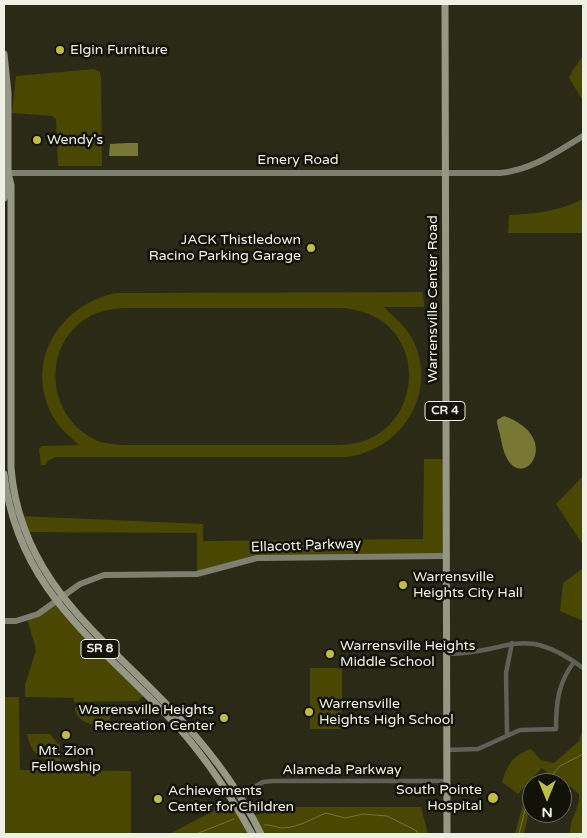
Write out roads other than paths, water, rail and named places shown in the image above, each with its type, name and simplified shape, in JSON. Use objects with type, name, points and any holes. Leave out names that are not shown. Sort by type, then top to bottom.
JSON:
[{"type":"main road","name":"Warrensville Center Road","points":[[446,4],[447,834]]},
{"type":"main road","name":"SR 8","points":[[4,54],[8,93],[4,198]]},
{"type":"main road","name":"SR 8","points":[[6,173],[11,185],[7,235],[7,409],[11,468],[18,508],[32,548],[59,599],[183,722],[208,751],[240,795],[261,834]]},
{"type":"main road","name":"SR 8","points":[[4,474],[10,509],[30,563],[59,599],[200,752],[238,808],[252,834]]},
{"type":"street","name":"Emery Road","points":[[6,173],[445,173],[516,171],[542,161],[583,136]]},
{"type":"street","name":"Ellacott Parkway","points":[[4,621],[32,616],[80,584],[99,576],[197,574],[257,558],[446,556]]},
{"type":"street","points":[[446,654],[473,653],[512,643],[528,642],[548,647],[583,668]]},
{"type":"street","points":[[507,734],[506,673],[512,643]]},
{"type":"street","points":[[447,750],[478,749],[507,734],[528,729],[556,729],[560,688],[574,662]]},
{"type":"street","name":"Alameda Parkway","points":[[240,795],[263,782],[273,781],[447,781]]},
{"type":"waterway","points":[[554,773],[560,766],[583,754]]},
{"type":"waterway","points":[[264,825],[281,828],[289,827],[326,813],[345,818],[363,814],[387,816],[417,831],[417,834]]},
{"type":"waterway","points":[[196,834],[234,819]]},
{"type":"waterway","points":[[519,834],[522,822]]},
{"type":"place","name":"Elgin Furniture","points":[[60,50]]},
{"type":"place","name":"Wendy's","points":[[37,140]]},
{"type":"place","name":"JACK Thistledown Racino Parking Garage","points":[[311,248]]},
{"type":"place","name":"Warrensville Heights City Hall","points":[[403,585]]},
{"type":"place","name":"Warrensville Heights Middle School","points":[[330,654]]},
{"type":"place","name":"Warrensville Heights High School","points":[[309,712]]},
{"type":"place","name":"Warrensville Heights Recreation Center","points":[[224,718]]},
{"type":"place","name":"Mt. Zion Fellowship","points":[[66,735]]},
{"type":"place","name":"South Pointe Hospital","points":[[493,798]]},
{"type":"place","name":"Achievements Center for Children","points":[[158,799]]}]
